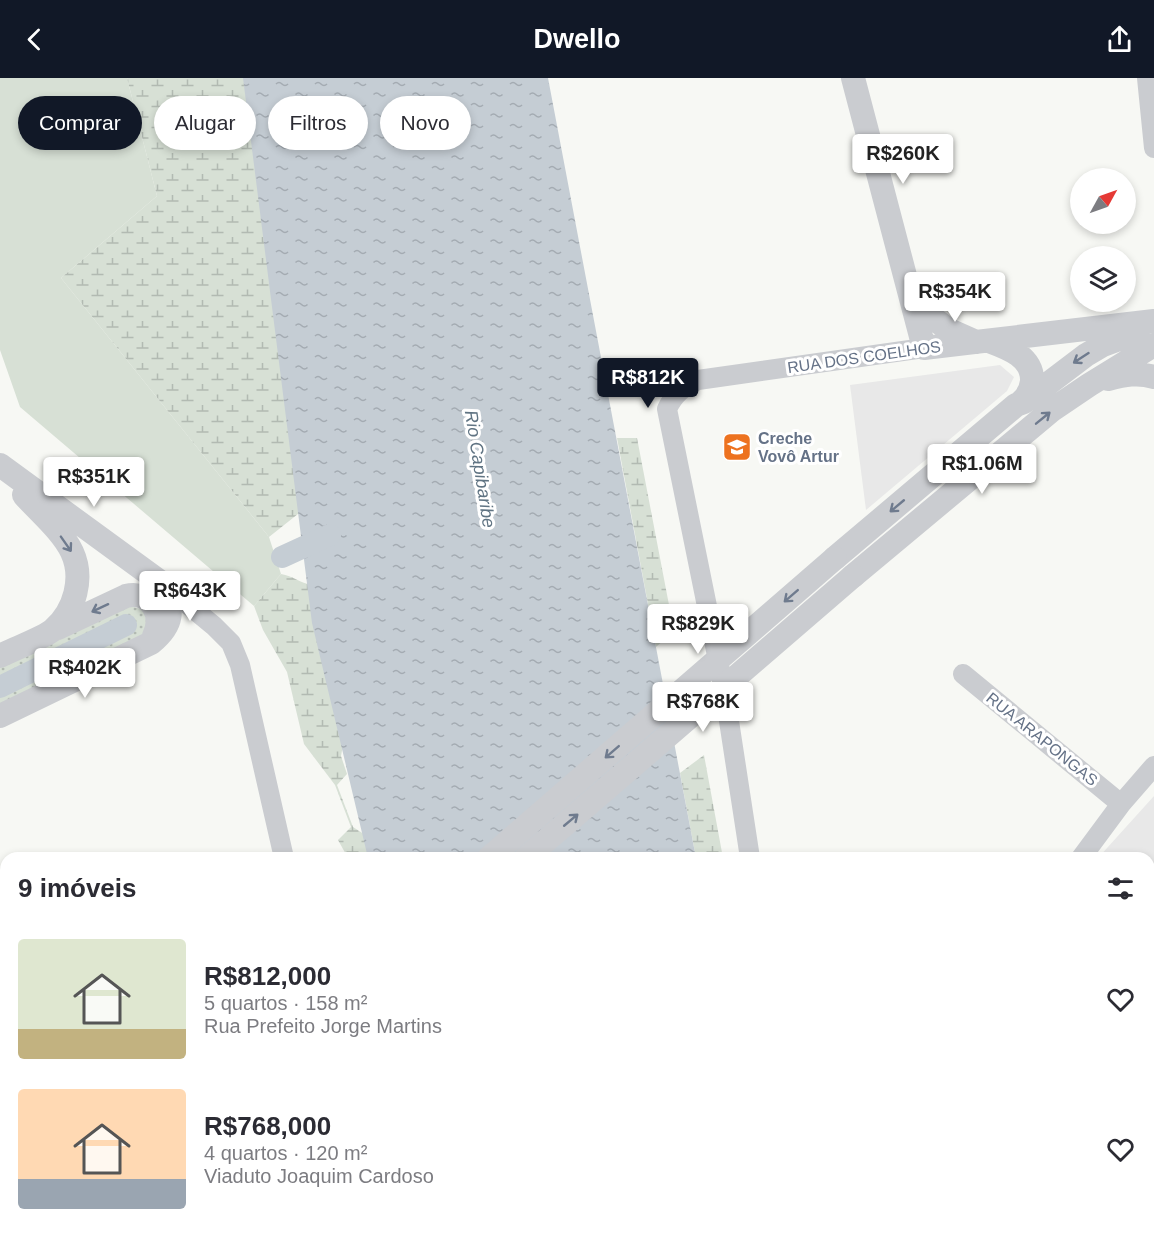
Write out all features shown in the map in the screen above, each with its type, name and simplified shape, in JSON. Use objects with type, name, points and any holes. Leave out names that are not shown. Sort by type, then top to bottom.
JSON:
[{"type":"street","points":[[853,78],[924,348]]},
{"type":"street","points":[[1147,78],[1154,148]]},
{"type":"street","points":[[496,852],[835,558],[1023,400],[1032,384],[1030,369],[1018,354],[948,330],[913,303]]},
{"type":"street","name":"RUA DOS COELHOS","points":[[749,852],[725,695],[667,409],[671,400],[683,387],[698,380],[924,348],[1154,321]]},
{"type":"street","points":[[1016,405],[1024,402],[1070,365],[1103,345],[1154,327]]},
{"type":"street","points":[[533,852],[853,576],[1052,410],[1154,345]]},
{"type":"street","points":[[1089,385],[1128,374],[1145,374],[1154,377]]},
{"type":"street","points":[[0,467],[163,584],[231,643],[240,664],[283,852]]},
{"type":"street","points":[[0,467],[59,534],[71,551],[78,585],[72,605],[54,629]]},
{"type":"street","points":[[0,716],[151,644],[163,633],[170,619],[171,613],[163,584]]},
{"type":"street","points":[[0,656],[54,629],[136,593],[144,596],[154,606],[158,629],[151,644]]},
{"type":"street","name":"RUA ARAPONGAS","points":[[963,674],[1121,804]]},
{"type":"street","points":[[1085,852],[1121,804],[1154,766]]},
{"type":"shaded area","points":[[1000,365],[1014,377],[1007,391],[866,510],[850,385]]},
{"type":"shaded area","points":[[1154,796],[1154,852],[1103,852]]},
{"type":"green space","points":[[0,78],[127,78],[132,96],[18,96],[18,150],[142,150],[142,137],[157,196],[61,278],[269,537],[281,574],[254,606],[20,407],[0,350]]},
{"type":"green space","points":[[127,78],[263,78],[268,150],[271,150],[308,506],[269,537],[61,278],[157,196],[142,137],[142,96],[132,96]]},
{"type":"green space","points":[[617,438],[637,438],[674,631],[656,647]]},
{"type":"green space","points":[[281,574],[312,585],[345,734],[341,756],[347,774],[337,785],[353,827],[370,838],[373,852],[345,852],[338,840],[351,827],[335,785],[304,744],[287,672],[263,630],[254,606]]},
{"type":"green space","points":[[121,603],[144,610],[147,624],[145,638],[0,710],[0,662]]},
{"type":"green space","points":[[704,755],[722,852],[695,852],[680,773]]},
{"type":"water","name":"Rio Capibaribe","points":[[243,78],[548,78],[695,852],[367,852],[312,623],[252,150],[256,150],[256,96],[245,96]]},
{"type":"waterway","points":[[282,557],[330,535]]},
{"type":"waterway","points":[[0,687],[126,625]]},
{"type":"place","name":"Creche Vovô Artur","points":[[737,447]]}]
